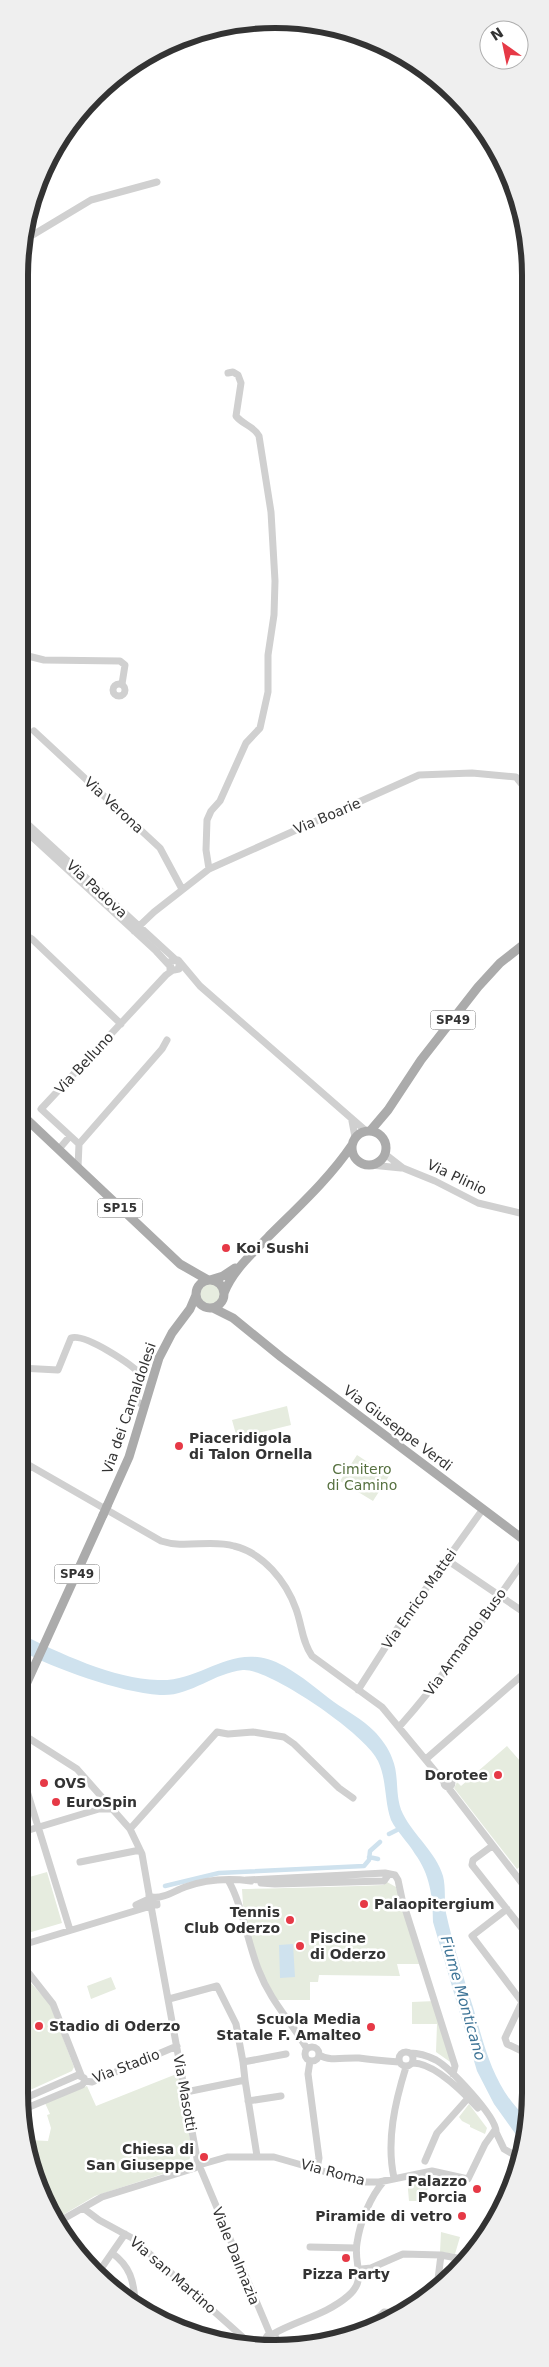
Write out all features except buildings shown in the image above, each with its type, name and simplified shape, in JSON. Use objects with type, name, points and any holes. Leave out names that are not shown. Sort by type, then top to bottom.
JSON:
[{"type":"main road","name":"SP49","points":[[183,1319],[220,1303],[231,1278],[245,1260],[330,1174],[353,1141],[368,1130],[388,1110],[422,1060],[478,988],[500,963],[522,945]]},
{"type":"main road","name":"SP49","points":[[385,1154],[386,1143],[383,1138],[388,1110]]},
{"type":"main road","name":"SP15","points":[[28,1120],[180,1264],[209,1280]]},
{"type":"main road","points":[[368,1130],[383,1138]]},
{"type":"main road","points":[[353,1141],[352,1151],[358,1161],[371,1165],[380,1162],[385,1154]]},
{"type":"main road","name":"SP49","points":[[330,1174],[346,1164],[358,1161]]},
{"type":"main road","name":"SP49","points":[[196,1293],[200,1284],[228,1273],[245,1260]]},
{"type":"main road","name":"SP15","points":[[180,1264],[196,1293]]},
{"type":"main road","points":[[209,1280],[221,1285],[224,1294]]},
{"type":"main road","points":[[196,1293],[201,1305],[210,1308]]},
{"type":"main road","name":"Via dei Camaldolesi","points":[[28,1681],[129,1457],[164,1346],[183,1319],[196,1293]]},
{"type":"main road","name":"Via Giuseppe Verdi","points":[[224,1294],[230,1309],[252,1333]]},
{"type":"main road","name":"Via Giuseppe Verdi","points":[[210,1308],[229,1315],[522,1538]]},
{"type":"street","points":[[31,236],[91,200],[157,182]]},
{"type":"street","points":[[209,869],[206,850],[207,820],[211,811],[220,801],[246,743],[260,728],[268,692],[268,655],[274,615],[275,581],[271,512],[259,436],[256,430],[240,422],[236,416],[240,383],[238,374],[228,373]]},
{"type":"street","points":[[28,656],[44,660],[120,661],[125,665],[122,684]]},
{"type":"street","name":"Via Verona","points":[[34,731],[160,848],[182,889]]},
{"type":"street","name":"Via Boarie","points":[[136,929],[182,889],[209,869],[419,775],[472,773],[516,777],[522,784]]},
{"type":"street","name":"Via Padova","points":[[28,825],[136,929],[172,968],[200,986]]},
{"type":"street","name":"Via Padova","points":[[28,833],[136,929],[177,960],[200,986]]},
{"type":"street","points":[[28,937],[121,1024]]},
{"type":"street","points":[[172,968],[171,961],[177,960]]},
{"type":"street","name":"Via Belluno","points":[[70,1136],[41,1109],[172,968]]},
{"type":"street","points":[[200,986],[368,1130]]},
{"type":"street","points":[[62,1152],[79,1147],[158,1054],[167,1040]]},
{"type":"street","points":[[352,1118],[353,1141]]},
{"type":"street","points":[[62,1152],[70,1136],[79,1147],[78,1167]]},
{"type":"street","name":"Via Plinio","points":[[385,1154],[404,1168],[435,1180],[478,1203],[522,1214]]},
{"type":"street","name":"Via Plinio","points":[[371,1165],[404,1168]]},
{"type":"street","points":[[28,1368],[58,1370],[71,1338],[81,1338],[100,1346],[135,1369],[142,1376],[136,1401],[144,1405]]},
{"type":"street","points":[[28,1470],[30,1467],[161,1541],[179,1545],[220,1543],[246,1550],[256,1555],[274,1573],[290,1596],[296,1609],[306,1645],[312,1656],[382,1707],[446,1782],[453,1794],[522,1884]]},
{"type":"street","name":"Via Enrico Mattei","points":[[358,1690],[400,1626],[483,1509]]},
{"type":"street","points":[[447,1560],[522,1611]]},
{"type":"street","name":"Via Armando Buso","points":[[399,1726],[426,1697],[522,1563]]},
{"type":"street","points":[[426,1759],[522,1675]]},
{"type":"street","points":[[130,1829],[217,1732],[228,1734],[253,1732],[284,1737],[294,1744],[339,1788],[353,1798]]},
{"type":"street","name":"Via Masotti","points":[[28,1738],[73,1766],[104,1798],[130,1829],[140,1850],[154,1902],[154,1915],[196,2152],[195,2165]]},
{"type":"street","points":[[28,1794],[69,1928]]},
{"type":"street","points":[[99,1809],[103,1805],[104,1798]]},
{"type":"street","points":[[28,1831],[99,1809],[113,1809]]},
{"type":"street","points":[[492,1846],[473,1860],[472,1865],[522,1928]]},
{"type":"street","points":[[80,1862],[140,1850]]},
{"type":"street","points":[[28,1941],[154,1902],[188,1886],[211,1880],[321,1882],[385,1873],[395,1875],[455,2066],[454,2074]]},
{"type":"street","points":[[228,1880],[259,1973],[278,2009],[291,2023],[307,2049]]},
{"type":"street","points":[[507,1909],[472,1936],[522,2000]]},
{"type":"street","points":[[28,1972],[53,2004],[82,2080],[28,2098]]},
{"type":"street","points":[[169,1999],[217,1986],[236,2024],[257,2156]]},
{"type":"street","points":[[522,2009],[505,2038],[507,2044],[522,2051]]},
{"type":"street","name":"Via Stadio","points":[[28,2108],[82,2080],[92,2082],[177,2046]]},
{"type":"street","points":[[307,2049],[316,2048],[319,2055],[326,2058],[359,2058],[370,2061],[399,2062],[409,2065],[421,2063],[434,2069],[468,2094]]},
{"type":"street","points":[[307,2049],[305,2055],[310,2061],[308,2074],[319,2158],[317,2168]]},
{"type":"street","points":[[399,2062],[401,2053],[410,2053],[436,2060],[454,2074],[468,2094],[494,2124],[495,2132],[504,2149],[513,2154]]},
{"type":"street","points":[[394,2178],[391,2145],[399,2088],[413,2056],[410,2053]]},
{"type":"street","points":[[243,2062],[286,2054]]},
{"type":"street","points":[[310,2061],[315,2061],[319,2055]]},
{"type":"street","points":[[186,2092],[245,2080]]},
{"type":"street","points":[[425,2161],[437,2133],[468,2094]]},
{"type":"street","points":[[31,2095],[30,2100],[35,2105]]},
{"type":"street","points":[[248,2101],[281,2096]]},
{"type":"street","name":"Via Roma","points":[[63,2219],[102,2197],[195,2165],[227,2157],[257,2156],[282,2158],[355,2180],[374,2182],[432,2171],[468,2179],[485,2144],[495,2132]]},
{"type":"street","name":"Viale Dalmazia","points":[[195,2165],[203,2177],[269,2340]]},
{"type":"street","points":[[270,2340],[322,2313],[338,2303],[357,2286],[361,2271],[357,2260],[356,2248],[360,2230],[376,2191],[384,2181]]},
{"type":"street","points":[[374,2182],[376,2191]]},
{"type":"street","name":"Via san Martino","points":[[83,2208],[88,2214],[132,2238],[243,2337]]},
{"type":"street","points":[[101,2268],[125,2234]]},
{"type":"street","points":[[310,2247],[356,2248]]},
{"type":"street","points":[[112,2253],[132,2275],[134,2296]]},
{"type":"street","points":[[361,2271],[403,2254],[441,2255],[457,2258]]},
{"type":"street","points":[[438,2277],[441,2255]]},
{"type":"green space","points":[[206,1284],[214,1284],[220,1290],[220,1298],[214,1304],[206,1304],[200,1298],[200,1290]]},
{"type":"green space","points":[[287,1406],[291,1425],[237,1438],[232,1420]]},
{"type":"green space","name":"Cimitero di Camino","points":[[357,1455],[389,1476],[373,1501],[340,1481]]},
{"type":"green space","points":[[507,1746],[522,1763],[522,1865],[517,1869],[454,1788],[457,1782],[461,1786]]},
{"type":"green space","points":[[47,1872],[62,1923],[28,1933],[28,1877]]},
{"type":"green space","points":[[387,1882],[396,1887],[421,1964],[397,1964],[400,1976],[319,1975],[318,1982],[310,1982],[310,2000],[277,2000],[262,1972],[244,1919],[242,1889],[383,1885]]},
{"type":"green space","points":[[111,1977],[116,1989],[91,1999],[87,1986]]},
{"type":"green space","name":"Stadio di Oderzo","points":[[28,1980],[50,2004],[74,2067],[72,2071],[28,2091]]},
{"type":"green space","points":[[435,2001],[453,2064],[436,2052],[437,2024],[412,2024],[412,2002]]},
{"type":"green space","points":[[179,2073],[192,2151],[188,2164],[181,2168],[95,2196],[61,2216],[46,2187],[32,2140],[48,2141],[51,2128],[47,2115],[50,2114],[45,2103],[87,2086],[96,2106]]},
{"type":"green space","points":[[469,2104],[487,2128],[485,2134],[470,2127],[459,2117]]},
{"type":"green space","points":[[427,2174],[426,2182],[431,2183],[425,2194],[425,2201],[409,2201],[407,2178]]},
{"type":"green space","points":[[441,2232],[460,2237],[455,2254],[440,2252]]},
{"type":"water","name":"Fiume Monticano","points":[[28,1638],[51,1649],[105,1670],[141,1679],[158,1680],[175,1679],[190,1675],[234,1659],[249,1657],[266,1659],[284,1666],[297,1674],[374,1731],[391,1755],[396,1772],[400,1807],[403,1814],[440,1867],[443,1876],[445,1908],[449,1925],[487,2053],[499,2082],[521,2112],[518,2137],[494,2104],[477,2071],[433,1922],[431,1895],[427,1878],[420,1862],[391,1820],[378,1761],[356,1736],[317,1705],[295,1691],[256,1672],[243,1670],[232,1672],[192,1689],[171,1695],[160,1695],[107,1684],[69,1672],[28,1654]]},
{"type":"water","points":[[293,1944],[295,1977],[280,1978],[279,1945]]},
{"type":"waterway","points":[[389,1834],[401,1828]]},
{"type":"waterway","points":[[165,1886],[219,1873],[364,1866],[369,1860],[370,1851],[380,1842]]},
{"type":"waterway","points":[[369,1857],[378,1859]]},
{"type":"place","name":"Koi Sushi","points":[[226,1248]]},
{"type":"place","name":"Piaceridigola di Talon Ornella","points":[[179,1446]]},
{"type":"place","name":"Dorotee","points":[[498,1775]]},
{"type":"place","name":"OVS","points":[[44,1783]]},
{"type":"place","name":"EuroSpin","points":[[56,1802]]},
{"type":"place","name":"Palaopitergium","points":[[364,1904]]},
{"type":"place","name":"Tennis Club Oderzo","points":[[290,1920]]},
{"type":"place","name":"Piscine di Oderzo","points":[[300,1946]]},
{"type":"place","name":"Stadio di Oderzo","points":[[39,2026]]},
{"type":"place","name":"Scuola Media Statale F. Amalteo","points":[[371,2027]]},
{"type":"place","name":"Chiesa di San Giuseppe","points":[[204,2157]]},
{"type":"place","name":"Palazzo Porcia","points":[[477,2189]]},
{"type":"place","name":"Piramide di vetro","points":[[462,2216]]},
{"type":"place","name":"Pizza Party","points":[[346,2258]]}]
